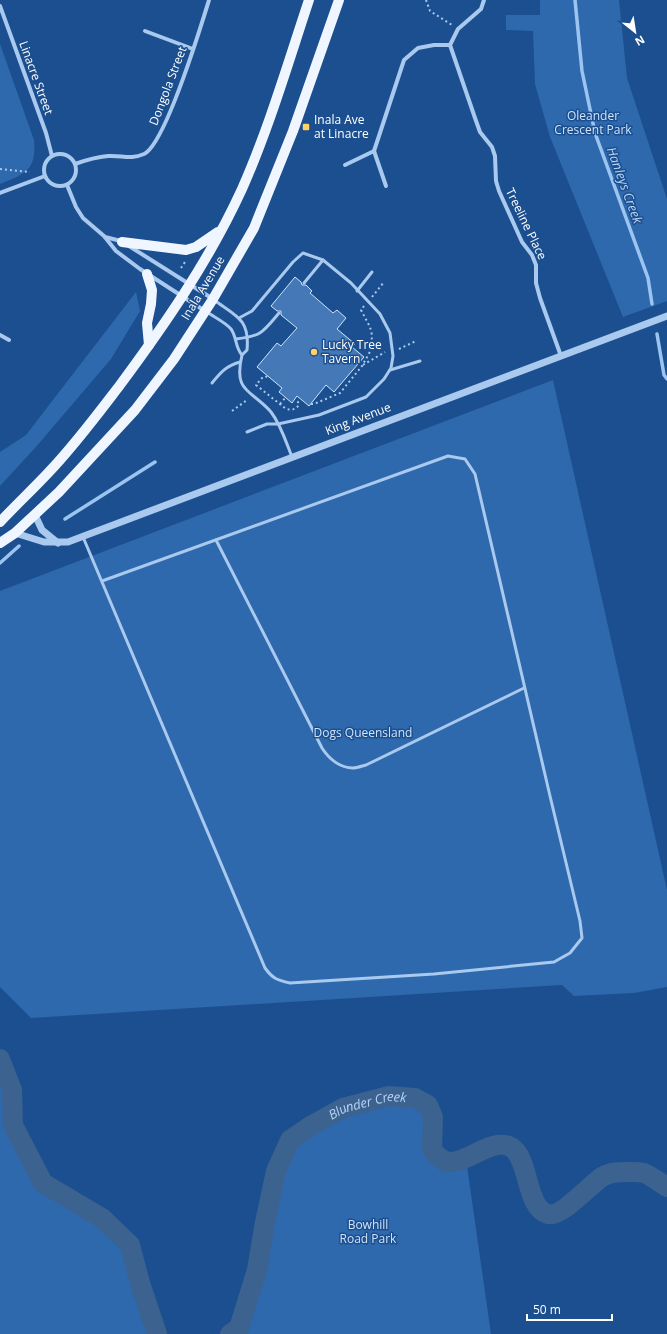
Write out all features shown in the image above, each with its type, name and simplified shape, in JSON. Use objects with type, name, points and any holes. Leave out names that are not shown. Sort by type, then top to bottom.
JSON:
[{"type":"main road","name":"Inala Avenue","points":[[0,522],[48,473],[90,424],[183,297],[221,230],[242,189],[267,126],[309,0]]},
{"type":"main road","name":"Inala Avenue","points":[[7,538],[60,492],[135,410],[174,359],[213,299],[254,228],[268,195],[293,131],[339,0]]},
{"type":"main road","points":[[122,242],[186,250],[196,248],[221,230]]},
{"type":"main road","points":[[147,274],[152,290],[147,323],[149,345]]},
{"type":"street","name":"Dongola Street","points":[[75,164],[109,156],[131,158],[146,153],[155,143],[168,119],[210,0]]},
{"type":"street","points":[[386,186],[374,151],[404,60],[418,48],[434,45],[450,45],[458,29],[481,9],[484,0]]},
{"type":"street","name":"Linacre Street","points":[[0,6],[46,133],[52,156]]},
{"type":"street","points":[[145,31],[193,49]]},
{"type":"street","name":"Treeline Place","points":[[450,45],[474,118],[480,132],[492,147],[495,156],[496,181],[499,191],[522,242],[532,255],[536,265],[536,282],[540,298],[561,356]]},
{"type":"street","points":[[345,165],[374,151]]},
{"type":"street","points":[[62,154],[66,155],[71,158],[75,164],[77,171],[76,175],[74,180],[67,185],[60,187],[55,186],[51,184],[45,176],[44,167],[52,156],[62,154]]},
{"type":"street","points":[[0,193],[45,176]]},
{"type":"street","points":[[67,185],[76,207],[83,218],[104,236],[116,251],[147,274],[205,311]]},
{"type":"street","points":[[104,236],[122,242],[213,299]]},
{"type":"street","name":"King Avenue","points":[[7,538],[58,543],[68,542],[83,537],[667,316]]},
{"type":"street","points":[[0,335],[9,340]]},
{"type":"street","points":[[35,515],[42,530],[58,543]]},
{"type":"lane","points":[[239,318],[252,311],[293,262],[303,253],[323,260],[351,283],[380,314],[390,333],[393,356],[390,370],[376,389],[366,397],[320,415],[278,424],[267,424],[247,432]]},
{"type":"lane","points":[[304,284],[323,260]]},
{"type":"lane","points":[[357,290],[372,272]]},
{"type":"lane","points":[[213,299],[239,318],[244,324],[248,338],[247,350],[242,355],[239,378],[244,388],[271,412],[278,424],[292,458]]},
{"type":"lane","points":[[205,311],[230,328],[236,339],[238,351],[242,355]]},
{"type":"lane","points":[[236,339],[248,338],[264,331],[279,313]]},
{"type":"lane","points":[[390,370],[420,361]]},
{"type":"lane","points":[[212,383],[224,370],[231,365],[240,362]]},
{"type":"lane","points":[[83,537],[265,968],[277,981],[290,983],[419,974],[554,962],[570,953],[582,938],[580,921],[524,688],[475,474],[465,459],[448,456],[102,581]]},
{"type":"lane","points":[[216,540],[322,748],[332,760],[342,765],[354,768],[366,765],[524,688]]},
{"type":"path","points":[[426,0],[430,11],[458,29]]},
{"type":"path","points":[[0,169],[30,172]]},
{"type":"path","points":[[181,268],[185,262]]},
{"type":"path","points":[[311,404],[340,393],[362,366],[371,350],[372,335],[370,327],[361,310],[384,282]]},
{"type":"path","points":[[362,366],[382,354],[400,349],[416,341]]},
{"type":"path","points":[[267,376],[262,378],[256,385],[258,389],[286,409],[291,410],[296,408],[299,405],[296,399]]},
{"type":"path","points":[[280,404],[286,397]]},
{"type":"path","points":[[232,411],[248,400]]},
{"type":"green space","name":"Oleander Crescent Park","points":[[540,0],[619,0],[627,78],[667,199],[667,301],[623,317],[550,137],[535,84],[533,31],[506,30],[506,15],[540,15]]},
{"type":"green space","points":[[0,44],[34,140],[34,150],[33,158],[28,170],[23,174],[0,184]]},
{"type":"green space","points":[[136,292],[140,311],[111,359],[35,448],[0,486],[0,452],[26,435]]},
{"type":"green space","name":"Dogs Queensland","points":[[553,380],[667,890],[667,987],[634,993],[574,996],[562,985],[31,1018],[0,987],[0,591]]},
{"type":"green space","points":[[0,1059],[12,1090],[13,1125],[43,1183],[102,1218],[130,1245],[140,1283],[157,1334],[0,1334]]},
{"type":"green space","name":"Bowhill Road Park","points":[[389,1096],[416,1099],[427,1105],[431,1110],[433,1117],[432,1149],[443,1160],[450,1162],[466,1159],[491,1334],[230,1334],[239,1328],[257,1270],[276,1171],[290,1140],[309,1127],[343,1108]]},
{"type":"building","name":"Lucky Tree Tavern","points":[[295,277],[301,282],[302,285],[306,285],[312,291],[310,293],[333,313],[337,310],[346,318],[337,329],[355,344],[352,347],[364,357],[334,392],[326,385],[309,406],[297,396],[292,403],[279,392],[282,388],[257,367],[277,343],[281,346],[297,328],[281,315],[281,311],[277,311],[271,306]]},
{"type":"waterway","name":"Hanleys Creek","points":[[575,0],[582,71],[595,133],[648,278],[652,304]]},
{"type":"waterway","name":"Hanleys Creek","points":[[657,334],[664,375],[667,379]]},
{"type":"waterway","points":[[65,519],[155,462]]},
{"type":"waterway","points":[[0,563],[19,546]]},
{"type":"waterway","name":"Blunder Creek","points":[[0,1059],[12,1090],[13,1125],[43,1183],[102,1218],[130,1245],[140,1283],[157,1334]]},
{"type":"waterway","name":"Blunder Creek","points":[[230,1334],[239,1328],[257,1270],[276,1171],[290,1140],[309,1127],[343,1108],[389,1096],[415,1098],[428,1105],[433,1117],[432,1149],[439,1157],[448,1162],[465,1158],[493,1146],[502,1145],[511,1147],[522,1161],[535,1203],[541,1210],[548,1214],[554,1214],[568,1206],[602,1177],[613,1173],[644,1173],[667,1187]]},
{"type":"place","name":"Inala Ave at Linacre","points":[[306,127]]},
{"type":"place","name":"Lucky Tree Tavern","points":[[314,352]]}]
